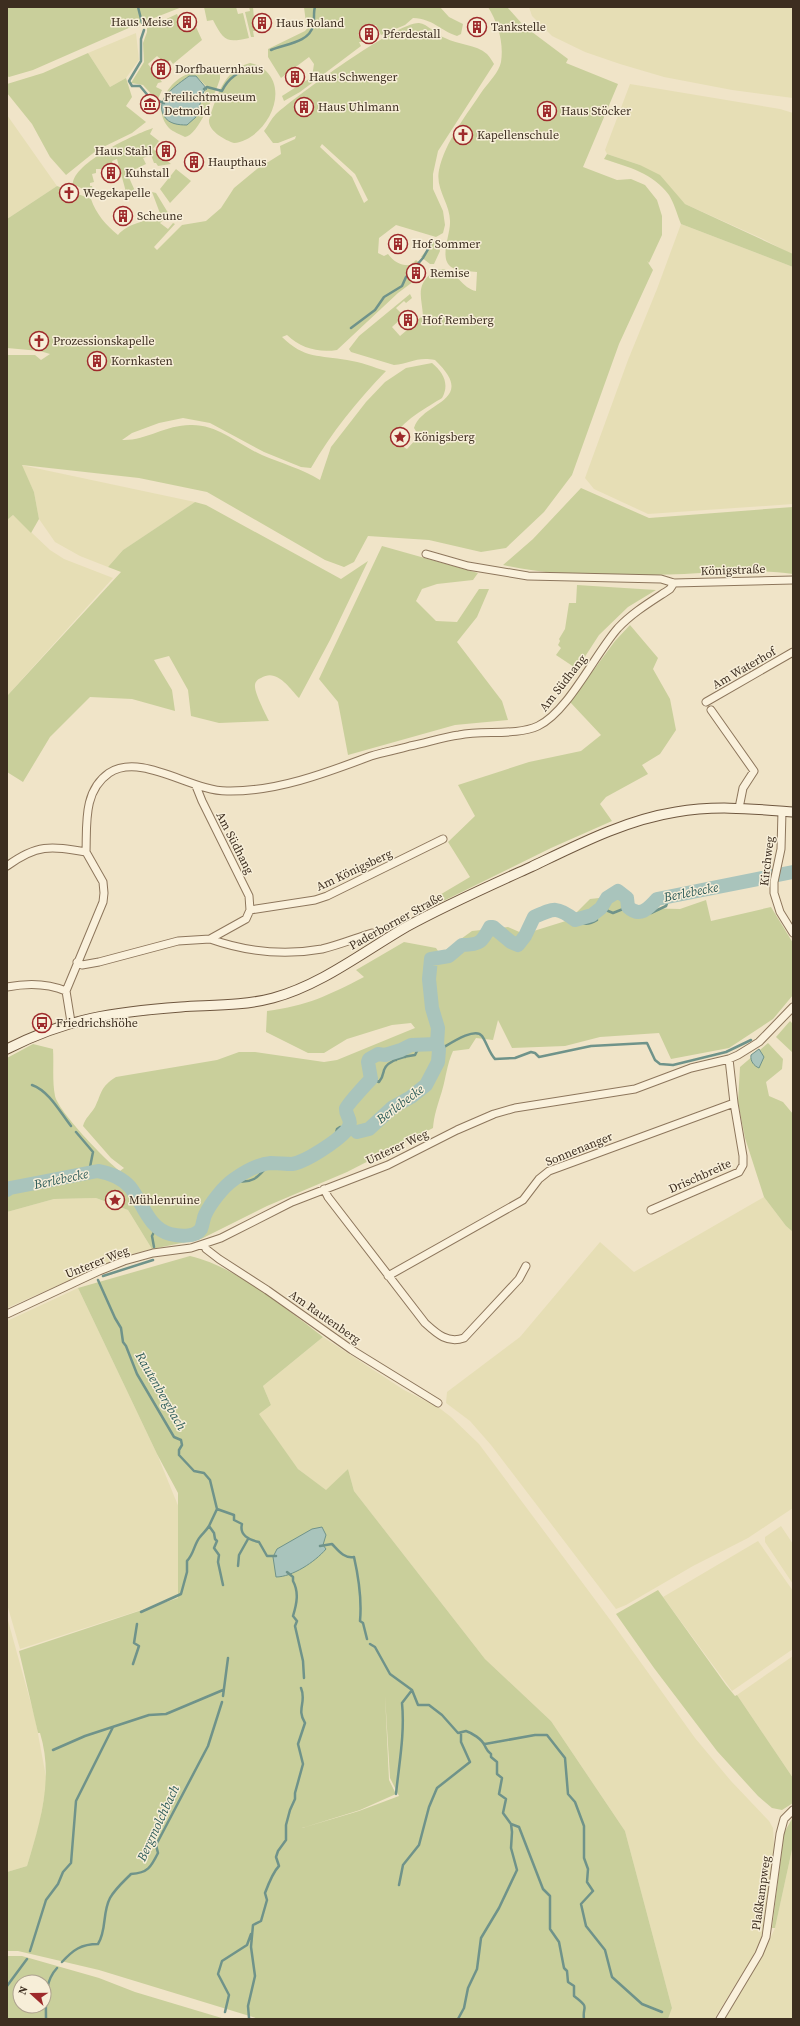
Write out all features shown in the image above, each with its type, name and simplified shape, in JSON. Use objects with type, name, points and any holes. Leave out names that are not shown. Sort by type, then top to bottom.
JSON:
[{"type":"main road","name":"Paderborner Straße","points":[[7,1049],[42,1032],[71,1022],[119,1012],[249,1003],[273,998],[308,984],[431,914],[557,854],[644,818],[702,808],[739,808],[793,812]]},
{"type":"street","points":[[426,554],[468,566],[528,576],[661,579],[674,583]]},
{"type":"street","name":"Königstraße","points":[[674,583],[793,580]]},
{"type":"street","name":"Am Südhang","points":[[86,852],[89,800],[99,782],[110,772],[124,767],[146,767],[196,786],[225,791],[260,790],[286,784],[373,755],[460,734],[502,732],[536,727],[554,715],[618,628],[632,615],[670,589],[674,583]]},
{"type":"street","name":"Am Waterhof","points":[[706,702],[793,652]]},
{"type":"street","points":[[710,710],[754,771],[743,788],[739,808]]},
{"type":"street","name":"Am Südhang","points":[[196,786],[249,896],[250,910]]},
{"type":"street","name":"Kirchweg","points":[[782,811],[781,849],[774,882],[776,904],[793,933]]},
{"type":"street","name":"Am Königsberg","points":[[250,910],[327,896],[443,839]]},
{"type":"street","points":[[7,866],[25,854],[46,847],[86,852],[103,882],[103,902],[66,991],[71,1022]]},
{"type":"street","points":[[210,939],[246,919],[250,910]]},
{"type":"street","points":[[77,962],[82,964],[99,962],[178,941],[210,939],[242,949],[266,953],[323,948],[372,933]]},
{"type":"street","points":[[7,987],[41,984],[55,986],[66,991]]},
{"type":"street","name":"Unterer Weg","points":[[7,1314],[99,1271],[124,1261],[153,1253],[204,1244],[243,1228],[292,1202],[388,1165],[457,1130],[494,1114],[515,1108],[635,1089],[692,1068],[729,1059],[759,1042],[793,1008]]},
{"type":"street","points":[[729,1059],[734,1103]]},
{"type":"street","name":"Drischbreite","points":[[651,1210],[740,1172],[743,1165],[743,1156],[734,1103]]},
{"type":"street","name":"Sonnenanger","points":[[388,1276],[523,1200],[539,1179],[549,1171],[734,1103]]},
{"type":"street","points":[[324,1189],[328,1197],[425,1323],[441,1336],[452,1340],[464,1338],[520,1279],[526,1266]]},
{"type":"street","name":"Am Rautenberg","points":[[204,1244],[206,1249],[219,1259],[267,1290],[352,1350],[438,1403]]},
{"type":"street","name":"Plaßkampweg","points":[[720,2019],[759,1954],[766,1937],[780,1834],[784,1819],[793,1810]]},
{"type":"shaded area","points":[[529,7],[793,7],[793,98],[732,90],[664,77],[585,52],[552,36],[532,16]]},
{"type":"shaded area","points":[[136,33],[139,60],[126,78],[110,87],[88,53]]},
{"type":"shaded area","points":[[630,84],[780,109],[793,113],[793,255],[763,239],[685,204],[640,165],[607,154],[605,150]]},
{"type":"shaded area","points":[[7,115],[57,186],[7,219]]},
{"type":"shaded area","points":[[681,224],[793,267],[793,504],[648,514],[594,489],[585,478],[628,360],[657,289]]},
{"type":"shaded area","points":[[21,465],[195,502],[123,550],[108,567],[80,556],[55,542],[39,519],[34,492]]},
{"type":"shaded area","points":[[13,515],[50,550],[64,559],[113,578],[7,696],[7,520]]},
{"type":"shaded area","points":[[764,1197],[786,1226],[793,1232],[793,1508],[748,1538],[693,1566],[626,1605],[616,1609],[491,1445],[470,1421],[446,1403],[447,1392],[520,1337],[600,1242],[634,1272]]},
{"type":"shaded area","points":[[96,1198],[128,1210],[152,1249],[124,1256],[7,1308],[7,1212],[54,1199]]},
{"type":"shaded area","points":[[78,1288],[157,1454],[179,1508],[178,1598],[20,1649],[7,1604],[7,1321]]},
{"type":"shaded area","points":[[323,1337],[404,1390],[438,1407],[451,1417],[479,1444],[611,1621],[695,1738],[731,1781],[769,1821],[773,1828],[774,1846],[762,1935],[754,1955],[714,2019],[668,2019],[672,2008],[625,1831],[551,1721],[485,1659],[354,1491],[348,1469],[326,1491],[298,1469],[258,1414],[271,1405],[263,1386]]},
{"type":"shaded area","points":[[781,1526],[793,1544],[793,1584],[765,1542],[765,1537]]},
{"type":"shaded area","points":[[758,1541],[793,1591],[793,1649],[732,1691],[663,1597]]},
{"type":"shaded area","points":[[7,1617],[35,1718],[47,1782],[39,1826],[27,1866],[7,1872]]},
{"type":"shaded area","points":[[793,1656],[793,1778],[737,1695]]},
{"type":"shaded area","points":[[793,1845],[793,2019],[725,2019],[765,1950],[775,1928]]},
{"type":"green space","points":[[7,7],[182,7],[131,27],[33,70],[9,77],[7,76]]},
{"type":"green space","points":[[204,7],[236,7],[238,14],[243,13],[249,38],[235,40],[226,39],[213,20],[207,21]]},
{"type":"green space","points":[[249,7],[253,7],[254,37],[251,37],[245,12],[250,11]]},
{"type":"green space","points":[[304,7],[440,7],[449,17],[463,24],[461,34],[457,36],[426,20],[413,18],[405,25],[381,35],[376,25],[358,34],[362,42],[359,42],[361,46],[300,92],[284,101],[282,96],[312,77],[314,64],[309,57],[281,78],[268,57],[268,49],[305,31],[310,25],[306,23]]},
{"type":"green space","points":[[488,7],[507,7],[524,26],[568,59],[566,63],[618,84],[583,167],[617,180],[631,179],[645,185],[657,200],[662,216],[662,235],[649,263],[647,261],[653,270],[619,344],[572,475],[544,512],[506,548],[481,552],[429,540],[368,536],[354,562],[344,567],[325,560],[207,492],[139,478],[22,465],[34,492],[39,519],[31,533],[13,515],[7,520],[7,355],[35,355],[41,360],[50,354],[40,351],[7,348],[7,219],[57,186],[91,199],[102,219],[118,235],[132,225],[161,216],[152,192],[156,193],[170,216],[168,219],[166,217],[160,223],[168,229],[173,223],[175,224],[154,247],[157,250],[182,225],[206,221],[221,208],[234,188],[257,169],[281,154],[280,146],[295,139],[296,136],[278,143],[273,143],[264,131],[276,114],[324,77],[369,47],[390,34],[407,26],[419,23],[426,25],[442,37],[478,48],[488,55],[494,64],[438,151],[433,174],[433,189],[443,211],[445,225],[443,233],[436,237],[396,225],[379,238],[378,253],[384,256],[388,254],[395,261],[404,265],[411,265],[416,260],[425,267],[424,269],[417,265],[409,277],[414,281],[398,293],[337,350],[317,350],[292,340],[287,335],[282,337],[305,353],[357,362],[386,371],[365,393],[346,417],[327,442],[311,468],[301,467],[264,452],[210,423],[183,418],[159,423],[132,433],[122,440],[139,438],[172,427],[190,425],[210,428],[253,451],[299,469],[320,480],[331,447],[366,402],[385,382],[406,368],[432,363],[442,374],[444,379],[444,393],[442,398],[422,410],[407,422],[397,434],[396,439],[407,449],[419,436],[414,428],[419,419],[444,400],[450,393],[451,385],[447,374],[435,360],[423,359],[394,365],[351,352],[349,349],[359,336],[410,294],[412,298],[406,303],[404,301],[396,308],[404,316],[392,327],[400,336],[413,325],[412,323],[423,316],[421,288],[423,283],[432,273],[439,270],[450,272],[470,289],[476,291],[477,272],[453,268],[446,260],[445,254],[450,228],[450,216],[441,191],[438,177],[442,160],[451,139],[500,66],[502,55],[501,40],[492,13]],"holes":[[[322,144],[355,174],[368,200],[364,203],[352,177],[320,147]]]},
{"type":"green space","points":[[177,14],[183,29],[189,27],[191,30],[196,27],[202,40],[173,64],[170,60],[166,64],[157,56],[148,64],[162,82],[158,83],[156,87],[162,90],[158,99],[157,96],[154,97],[143,85],[131,83],[144,62],[143,43],[147,28]]},
{"type":"green space","points":[[88,53],[110,87],[126,78],[132,97],[126,106],[146,122],[132,133],[97,150],[66,175],[50,157],[32,124],[7,93],[7,84],[43,73]]},
{"type":"green space","points":[[250,63],[261,67],[273,81],[275,92],[274,103],[264,125],[255,134],[245,140],[234,143],[226,140],[214,131],[209,124],[209,120],[218,94],[227,78],[241,66]]},
{"type":"green space","points":[[211,71],[220,73],[220,79],[211,102],[201,121],[190,135],[185,137],[169,128],[164,120],[162,104],[164,96],[175,82],[182,77],[192,72]],"holes":[[[189,76],[196,76],[207,87],[201,103],[166,96]]]},
{"type":"green space","points":[[153,128],[150,134],[159,141],[153,149],[171,164],[158,166],[154,163],[151,155],[143,158],[146,164],[127,173],[135,191],[126,192],[117,159],[112,161],[115,169],[96,169],[96,173],[92,174],[94,182],[90,183],[90,186],[92,186],[93,191],[100,190],[100,193],[89,192],[73,184],[76,176],[83,167],[106,150],[133,136]]},
{"type":"green space","points":[[607,154],[640,165],[660,175],[685,204],[793,254],[793,267],[681,224],[671,198],[663,187],[640,172],[604,159]]},
{"type":"green space","points":[[176,169],[191,181],[170,203],[160,189]]},
{"type":"green space","points":[[433,242],[438,243],[440,251],[434,264],[430,264],[421,257]]},
{"type":"green space","points":[[581,488],[649,518],[793,507],[793,574],[752,571],[662,575],[593,575],[547,572],[503,565],[533,539]]},
{"type":"green space","points":[[195,502],[206,505],[341,579],[368,561],[330,640],[299,698],[282,680],[277,677],[267,676],[260,678],[257,681],[255,688],[260,703],[269,721],[219,723],[191,716],[188,690],[169,656],[154,660],[172,690],[175,711],[132,699],[90,697],[50,737],[23,782],[7,772],[7,696],[121,572],[108,567],[123,550]]},
{"type":"green space","points":[[382,546],[478,573],[473,580],[437,584],[422,589],[416,601],[436,621],[457,622],[479,589],[489,589],[477,617],[457,642],[502,701],[508,720],[455,725],[348,755],[338,702],[319,679]]},
{"type":"green space","points":[[577,585],[656,590],[628,607],[599,635],[577,669],[556,655],[561,648],[558,645],[560,641],[559,639],[565,629],[569,603],[576,603]]},
{"type":"green space","points":[[630,625],[658,658],[653,669],[670,699],[676,730],[660,754],[642,765],[648,774],[606,797],[600,804],[612,821],[551,848],[421,912],[416,909],[470,877],[448,842],[475,816],[458,785],[529,762],[581,751],[601,735],[570,702],[615,641]]},
{"type":"green space","points":[[617,896],[636,908],[680,909],[706,900],[711,921],[771,907],[793,943],[793,995],[773,1019],[729,1048],[671,1059],[659,1033],[600,1037],[565,1046],[512,1048],[498,1020],[493,1040],[476,1038],[469,1049],[453,1051],[436,1110],[433,1128],[347,1172],[267,1206],[201,1239],[152,1249],[128,1210],[96,1198],[54,1199],[7,1212],[7,1058],[33,1044],[53,1049],[54,1090],[58,1103],[64,1113],[83,1135],[113,1166],[120,1171],[124,1168],[111,1158],[83,1126],[95,1107],[104,1087],[116,1077],[217,1060],[239,1052],[255,1052],[324,1062],[337,1060],[415,1028],[411,1023],[392,1025],[347,1039],[324,1053],[308,1053],[266,1032],[267,1011],[306,1003],[364,977],[356,970],[404,942],[436,948],[440,954],[472,931],[508,927],[524,934],[569,920],[590,899]]},
{"type":"green space","points":[[790,1021],[793,1024],[793,1053],[776,1037]]},
{"type":"green space","points":[[768,1043],[783,1059],[782,1069],[766,1082],[769,1096],[783,1102],[793,1114],[793,1232],[786,1226],[764,1197],[745,1138],[738,1102],[740,1067]]},
{"type":"green space","points":[[190,1256],[207,1261],[242,1279],[277,1302],[323,1337],[263,1386],[271,1405],[259,1414],[298,1469],[326,1490],[348,1469],[354,1491],[485,1659],[551,1721],[625,1831],[672,2008],[668,2019],[259,2019],[99,1970],[18,1951],[7,1951],[7,1872],[27,1866],[41,1817],[44,1800],[46,1767],[44,1750],[40,1733],[38,1733],[19,1651],[178,1598],[178,1493],[157,1454],[78,1288]],"holes":[[[385,1695],[390,1778],[399,1796],[359,1811],[302,1828],[360,1810],[396,1794],[389,1780]]]},
{"type":"green space","points":[[658,1590],[726,1685],[735,1696],[737,1695],[793,1778],[793,1803],[782,1810],[772,1808],[758,1796],[717,1751],[654,1668],[616,1614]]},
{"type":"green space","points":[[793,1817],[793,1845],[775,1928],[772,1928],[784,1833]]},
{"type":"green space","points":[[7,1956],[22,1956],[99,1978],[135,1992],[225,2019],[7,2019]]},
{"type":"water","points":[[189,76],[196,76],[207,89],[204,91],[196,117],[187,125],[174,124],[168,121],[164,116],[162,104],[168,93]]},
{"type":"water","points":[[759,1049],[764,1057],[759,1068],[753,1063],[751,1055]]},
{"type":"water","points":[[322,1527],[326,1535],[323,1545],[326,1549],[316,1559],[296,1572],[276,1577],[273,1557],[277,1549],[312,1529]]},
{"type":"waterway","points":[[138,7],[142,23]]},
{"type":"waterway","points":[[271,50],[295,42],[307,36],[311,32],[313,26],[315,7]]},
{"type":"waterway","points":[[144,30],[141,39],[141,61],[129,81],[132,86],[140,86],[150,98],[164,103]]},
{"type":"waterway","points":[[204,89],[207,87],[222,91],[227,82],[234,76],[252,67]]},
{"type":"waterway","points":[[351,328],[375,310],[384,297],[402,286],[406,277],[423,258],[431,244]]},
{"type":"waterway","name":"Berlebecke","points":[[357,1132],[369,1129],[393,1107],[411,1097],[426,1085],[438,1062],[438,1028],[432,1008],[429,979],[431,959],[449,956],[462,945],[480,942],[490,927],[493,927],[511,942],[518,945],[525,936],[534,917],[551,910],[564,912],[575,920],[592,915],[601,908],[607,898],[618,891],[627,898],[628,907],[636,912],[640,912],[647,909],[657,899],[793,872]]},
{"type":"waterway","points":[[646,912],[651,913],[666,906],[669,898]]},
{"type":"waterway","points":[[601,908],[613,913],[628,907]]},
{"type":"waterway","points":[[575,920],[583,924],[591,923],[597,920],[594,913]]},
{"type":"waterway","points":[[439,1050],[461,1037],[474,1033],[482,1036],[495,1059],[515,1058],[531,1052],[535,1053],[539,1057],[591,1046],[647,1043],[655,1060],[660,1064],[673,1065],[726,1052],[751,1040]]},
{"type":"waterway","name":"Berlebecke","points":[[7,1190],[10,1188],[98,1171],[115,1176],[127,1184],[135,1193],[151,1221],[162,1231],[170,1234],[186,1236],[195,1234],[201,1229],[205,1215],[213,1201],[221,1191],[237,1177],[261,1165],[271,1163],[292,1164],[298,1162],[321,1150],[346,1131],[350,1124],[346,1108],[371,1079],[368,1062],[369,1059],[378,1054],[385,1055],[411,1045],[437,1044]]},
{"type":"waterway","points":[[371,1079],[379,1082],[384,1070],[389,1064],[393,1061],[415,1055],[420,1045]]},
{"type":"waterway","points":[[403,1049],[405,1057]]},
{"type":"waterway","name":"Berlebecke","points":[[388,1054],[396,1060]]},
{"type":"waterway","points":[[32,1085],[44,1092],[49,1097],[71,1126]]},
{"type":"waterway","points":[[334,1140],[337,1129],[340,1127],[347,1129]]},
{"type":"waterway","points":[[76,1132],[93,1152],[89,1172]]},
{"type":"waterway","points":[[232,1180],[245,1182],[250,1181],[262,1173],[270,1163]]},
{"type":"waterway","points":[[154,1247],[152,1236],[156,1228]]},
{"type":"waterway","points":[[103,1276],[153,1260]]},
{"type":"waterway","name":"Rautenbergbach","points":[[98,1280],[121,1328],[123,1342],[137,1374],[174,1437],[181,1440],[182,1445],[179,1450],[179,1455],[194,1471],[204,1473],[210,1480],[217,1509],[234,1515],[234,1520],[242,1524],[241,1528],[243,1534],[252,1540],[259,1542],[267,1556],[276,1556]]},
{"type":"waterway","name":"Bergmolchbach","points":[[217,1509],[209,1526],[217,1541],[214,1548],[219,1555],[218,1562],[223,1585]]},
{"type":"waterway","points":[[141,1612],[181,1594],[187,1572],[187,1561],[198,1540],[209,1526]]},
{"type":"waterway","points":[[238,1566],[239,1555],[248,1539]]},
{"type":"waterway","name":"Rautenbergbach","points":[[320,1546],[332,1544],[347,1557],[354,1557],[360,1589],[360,1621],[363,1623],[367,1639]]},
{"type":"waterway","points":[[287,1572],[293,1577],[297,1593],[293,1616],[297,1621],[295,1626],[303,1661],[304,1678]]},
{"type":"waterway","points":[[133,1664],[139,1646],[134,1643],[137,1624]]},
{"type":"waterway","name":"Rautenbergbach","points":[[370,1644],[375,1647],[390,1674],[412,1690],[418,1705],[429,1705],[442,1715],[458,1733],[466,1731],[477,1737],[484,1743],[487,1750],[491,1754],[491,1757],[497,1762],[497,1774],[502,1778],[499,1794],[506,1799],[503,1813],[511,1824],[519,1827],[543,1889],[550,1896],[550,1929],[559,1942],[564,1968],[567,1971],[568,1982],[574,1986],[574,1996],[585,2007],[584,2019]]},
{"type":"waterway","name":"Bergmolchbach","points":[[223,1696],[228,1658]]},
{"type":"waterway","points":[[249,2018],[248,2006],[255,1976],[251,1947],[253,1925],[261,1921],[267,1900],[265,1893],[269,1882],[279,1866],[276,1857],[278,1851],[286,1840],[286,1825],[295,1799],[295,1793],[303,1764],[298,1744],[305,1723],[301,1714],[303,1697],[301,1688]]},
{"type":"waterway","points":[[53,1750],[85,1736],[149,1715],[166,1714],[223,1690]]},
{"type":"waterway","points":[[396,1794],[402,1737],[402,1703],[412,1690]]},
{"type":"waterway","name":"Bergmolchbach","points":[[62,1962],[78,1948],[98,1944],[103,1933],[106,1910],[112,1895],[131,1874],[145,1871],[151,1866],[158,1853],[156,1845],[208,1746],[222,1702]]},
{"type":"waterway","points":[[30,1951],[46,1900],[58,1884],[63,1872],[71,1863],[76,1801],[113,1727]]},
{"type":"waterway","points":[[399,1885],[403,1865],[419,1845],[429,1807],[437,1788],[470,1762],[461,1742],[461,1733]]},
{"type":"waterway","points":[[485,1744],[535,1735],[547,1735],[565,1758],[568,1794],[575,1802],[584,1826],[584,1858],[588,1869],[587,1882],[593,1891],[581,1904],[586,1926],[605,1950],[612,1977],[642,2004],[662,2012]]},
{"type":"waterway","points":[[458,2019],[464,2008],[468,1988],[477,1969],[481,1938],[499,1908],[517,1870],[511,1848],[511,1824]]},
{"type":"waterway","points":[[225,2012],[229,1995],[218,1974],[222,1961],[247,1945],[251,1934]]},
{"type":"waterway","points":[[7,1986],[27,1959]]},
{"type":"waterway","name":"Bergmolchbach","points":[[46,2019],[46,1999],[48,1986],[50,1979],[57,1968]]},
{"type":"place","name":"Haus Meise","points":[[187,22]]},
{"type":"place","name":"Haus Roland","points":[[262,23]]},
{"type":"place","name":"Tankstelle","points":[[477,27]]},
{"type":"place","name":"Pferdestall","points":[[369,34]]},
{"type":"place","name":"Dorfbauernhaus","points":[[161,69]]},
{"type":"place","name":"Haus Schwenger","points":[[295,77]]},
{"type":"place","name":"Freilichtmuseum Detmold","points":[[150,104]]},
{"type":"place","name":"Haus Uhlmann","points":[[304,107]]},
{"type":"place","name":"Haus Stöcker","points":[[547,111]]},
{"type":"place","name":"Kapellenschule","points":[[463,135]]},
{"type":"place","name":"Haus Stahl","points":[[166,151]]},
{"type":"place","name":"Haupthaus","points":[[194,162]]},
{"type":"place","name":"Kuhstall","points":[[111,173]]},
{"type":"place","name":"Wegekapelle","points":[[69,193]]},
{"type":"place","name":"Scheune","points":[[123,216]]},
{"type":"place","name":"Hof Sommer","points":[[398,244]]},
{"type":"place","name":"Remise","points":[[416,273]]},
{"type":"place","name":"Hof Remberg","points":[[408,320]]},
{"type":"place","name":"Prozessionskapelle","points":[[39,341]]},
{"type":"place","name":"Kornkasten","points":[[97,361]]},
{"type":"place","name":"Königsberg","points":[[400,437]]},
{"type":"place","name":"Friedrichshöhe","points":[[42,1023]]},
{"type":"place","name":"Mühlenruine","points":[[115,1200]]}]
